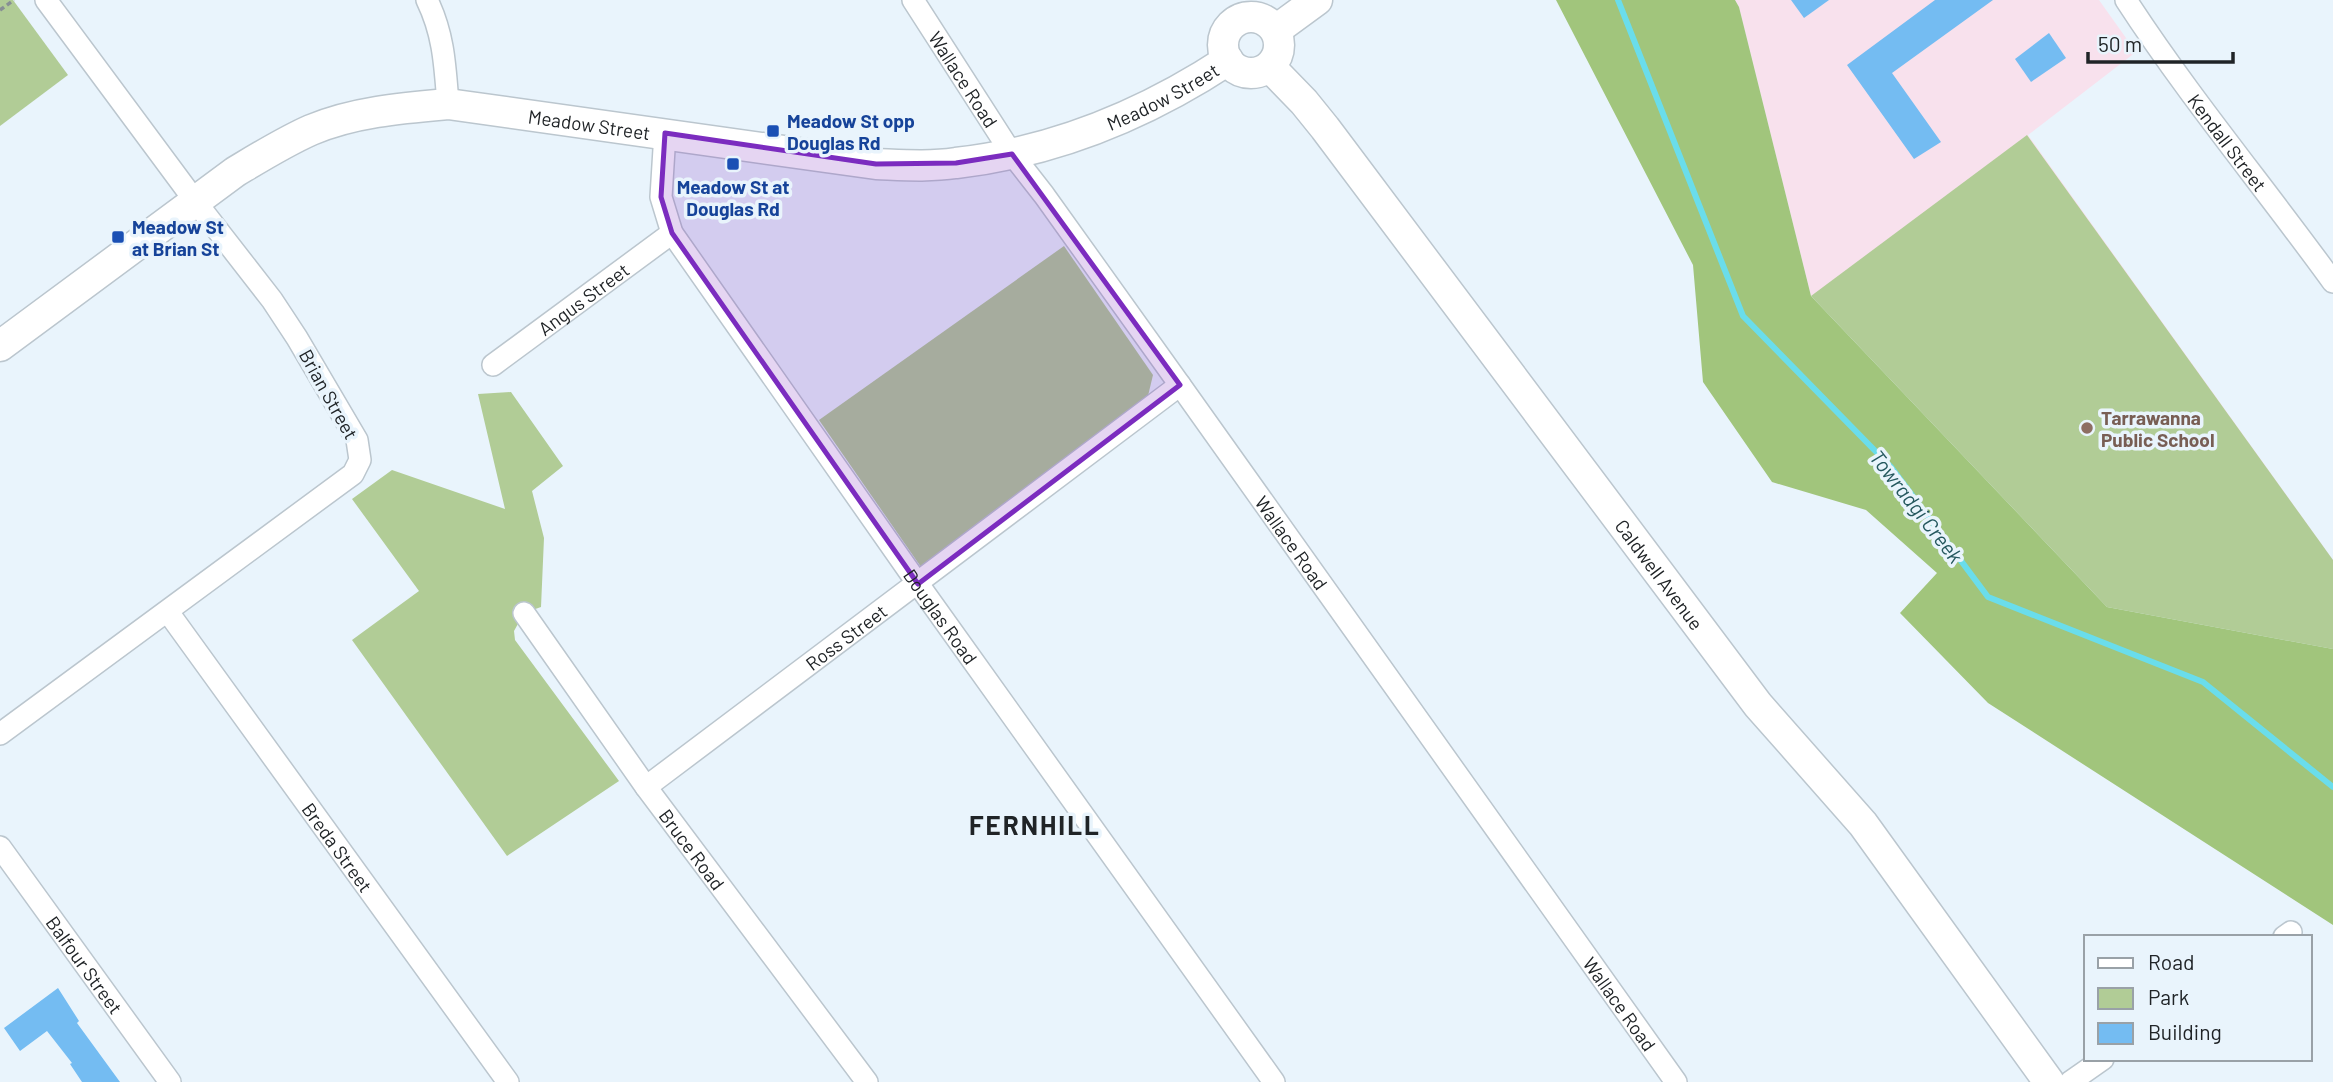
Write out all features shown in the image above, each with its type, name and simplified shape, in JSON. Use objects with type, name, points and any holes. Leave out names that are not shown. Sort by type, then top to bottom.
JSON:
[{"type":"main road","points":[[1276,30],[1317,0]]},
{"type":"main road","points":[[1229,11],[1261,17],[1276,30],[1280,39],[1280,50],[1270,67],[1261,72],[1249,73],[1239,71],[1227,60],[1223,43],[1229,11]]},
{"type":"main road","name":"Meadow Street","points":[[0,346],[235,172],[312,130],[338,121],[396,108],[448,104],[665,133],[808,156],[920,166],[1012,154],[1063,141],[1146,107],[1184,88],[1227,60]]},
{"type":"main road","name":"Caldwell Avenue","points":[[1270,67],[1325,128],[1758,705],[1863,824],[2049,1082]]},
{"type":"street","name":"Brian Street","points":[[0,734],[353,474],[360,460],[357,440],[272,300],[46,0]]},
{"type":"street","points":[[427,0],[444,44],[448,104]]},
{"type":"street","name":"Wallace Road","points":[[913,0],[1012,154],[1181,385],[1676,1082]]},
{"type":"street","name":"Kendall Street","points":[[2126,0],[2153,41],[2333,282]]},
{"type":"street","name":"Douglas Road","points":[[665,133],[661,197],[672,233],[918,584],[1274,1082]]},
{"type":"street","name":"Angus Street","points":[[493,365],[672,233]]},
{"type":"street","name":"Ross Street","points":[[646,787],[1181,385]]},
{"type":"street","name":"Breda Street","points":[[168,612],[508,1082]]},
{"type":"street","name":"Bruce Road","points":[[524,613],[646,787],[867,1082]]},
{"type":"street","name":"Balfour Street","points":[[0,847],[170,1082]]},
{"type":"street","points":[[2070,1082],[2100,1061]]},
{"type":"path","points":[[0,10],[14,0]]},
{"type":"highlighted area","points":[[665,133],[876,164],[956,163],[1012,154],[1180,385],[918,584],[672,233],[661,197]]},
{"type":"shaded area","name":"Tarrawanna Public School","points":[[1735,0],[2099,0],[2136,52],[2028,135],[2333,560],[2333,649],[1811,296],[1739,7]]},
{"type":"green space","points":[[0,0],[13,0],[68,75],[0,126]]},
{"type":"green space","points":[[1556,0],[1735,0],[1739,7],[1811,296],[2107,607],[2333,649],[2333,925],[1988,703],[1900,613],[1937,573],[1866,510],[1772,482],[1703,382],[1693,265]]},
{"type":"green space","name":"Tarrawanna Public School","points":[[2027,135],[2333,560],[2333,649],[2107,607],[1811,296]]},
{"type":"green space","points":[[1064,246],[1153,375],[1147,400],[921,567],[819,420]]},
{"type":"green space","points":[[511,392],[563,466],[532,491],[544,538],[541,607],[524,613],[514,631],[515,640],[619,781],[507,856],[352,640],[419,591],[352,499],[392,470],[505,509],[478,394]]},
{"type":"building","points":[[1791,0],[1829,0],[1804,18]]},
{"type":"building","points":[[1935,0],[1993,0],[1892,73],[1941,142],[1914,159],[1847,65]]},
{"type":"building","points":[[2049,33],[2066,58],[2031,82],[2015,59]]},
{"type":"building","points":[[58,988],[79,1021],[77,1023],[120,1082],[82,1082],[70,1064],[72,1063],[47,1031],[20,1051],[4,1028]]},
{"type":"waterway","name":"Towradgi Creek","points":[[1618,0],[1743,316],[1891,467],[1988,597],[2203,682],[2333,787]]},
{"type":"place","name":"Meadow St opp Douglas Rd","points":[[773,131]]},
{"type":"place","name":"Meadow St at Douglas Rd","points":[[733,164]]},
{"type":"place","name":"Meadow St at Brian St","points":[[118,237]]},
{"type":"place","name":"Tarrawanna Public School","points":[[2087,428]]},
{"type":"district","name":"FERNHILL","points":[[1035,824]]}]
